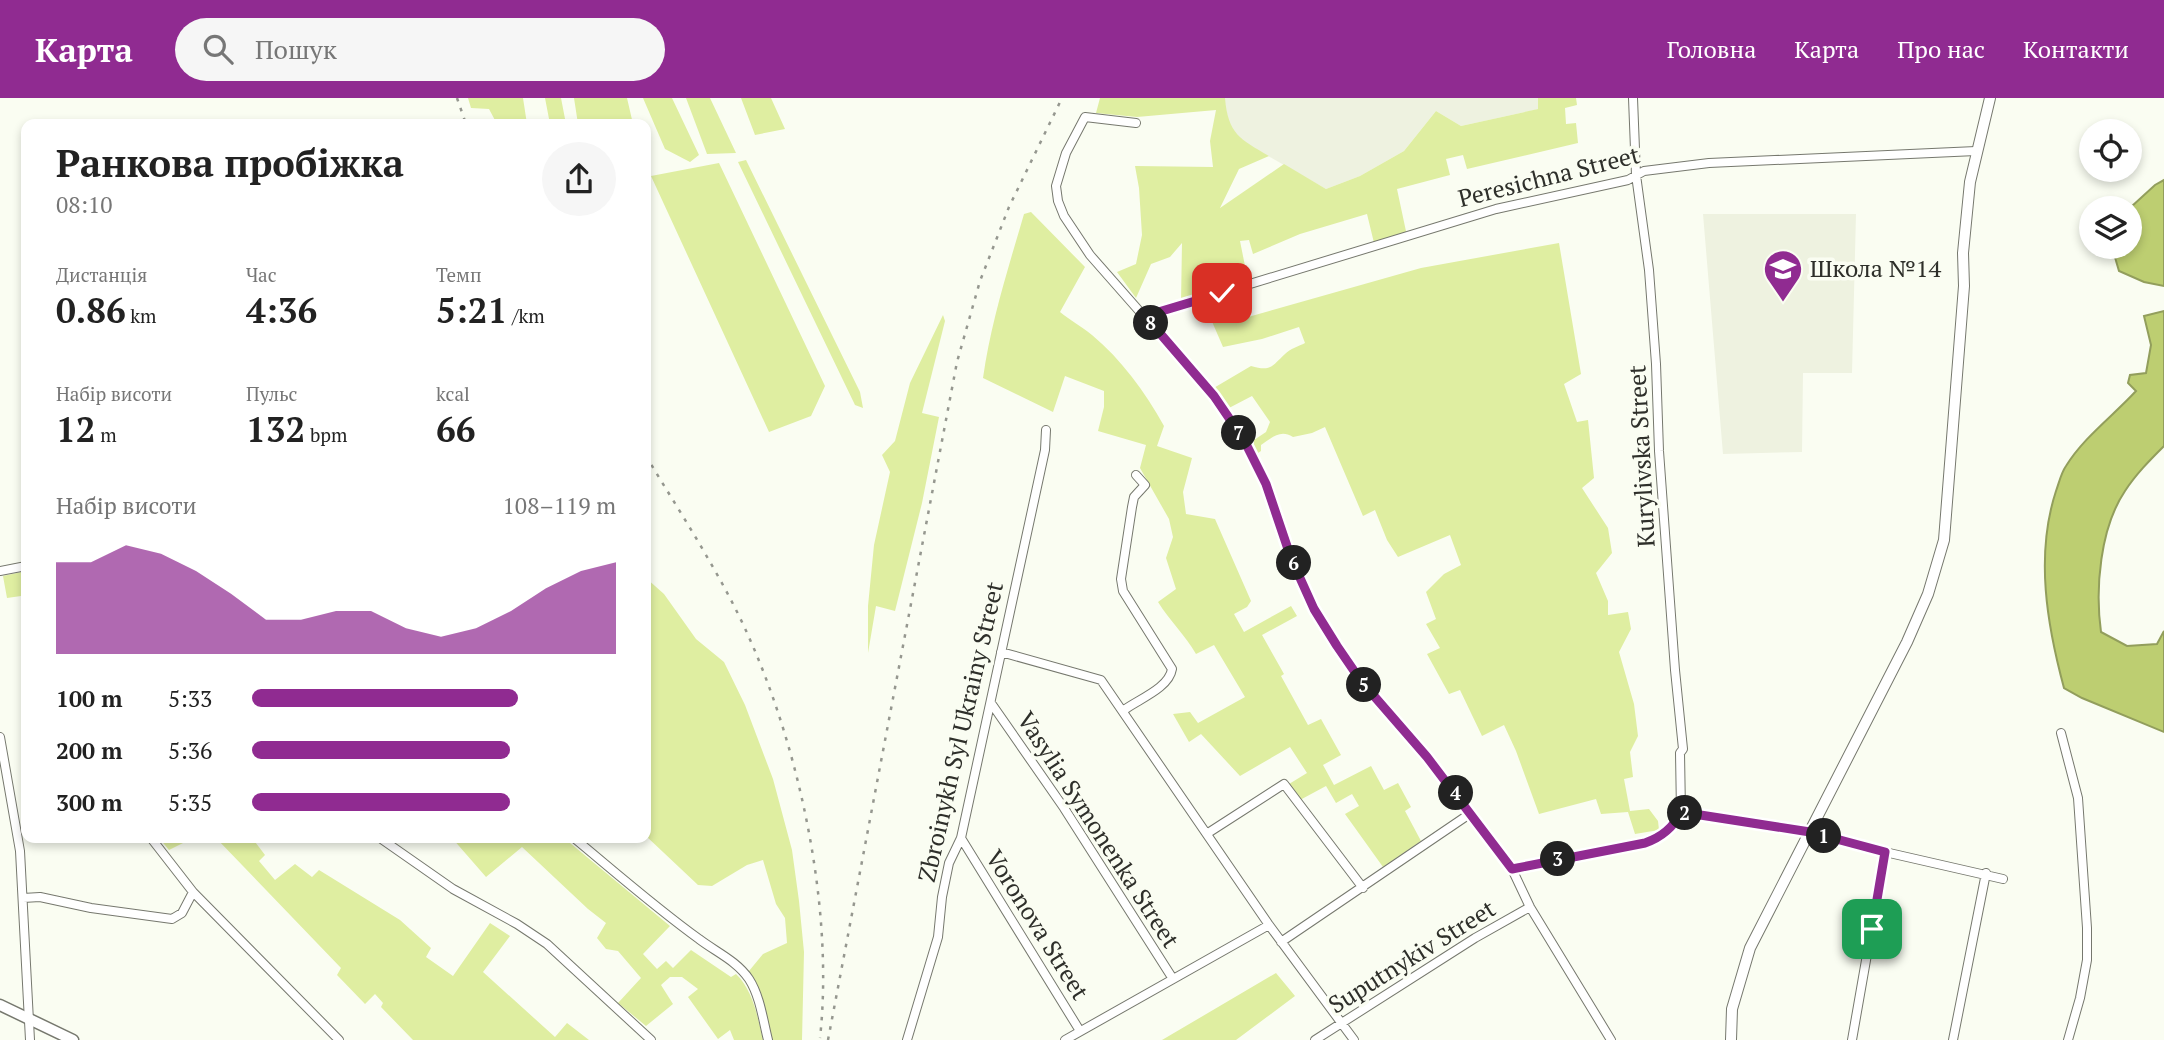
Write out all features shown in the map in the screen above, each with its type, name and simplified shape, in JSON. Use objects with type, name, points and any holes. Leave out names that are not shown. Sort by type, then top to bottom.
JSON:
[{"type":"main road","points":[[0,1005],[73,1040]]},
{"type":"street","name":"Kurylivska Street","points":[[1633,98],[1636,175],[1649,270],[1659,451],[1683,749],[1680,752],[1681,812]]},
{"type":"street","points":[[1731,1040],[1732,1009],[1750,948],[1907,642],[1928,594],[1941,552],[1955,415],[1964,286],[1963,253],[1970,182],[1990,98]]},
{"type":"street","points":[[1136,123],[1084,117],[1066,153],[1056,186],[1064,216],[1090,255],[1214,396],[1244,440],[1266,484],[1291,558],[1314,609],[1361,681],[1427,757],[1512,869],[1530,907],[1611,1040]]},
{"type":"street","name":"Peresichna Street","points":[[1145,316],[1496,209],[1628,180],[1644,171],[1709,163],[1976,151]]},
{"type":"street","name":"Zbroinykh Syl Ukrainy Street","points":[[907,1040],[938,937],[949,863],[961,838],[1045,450],[1046,430]]},
{"type":"street","points":[[1124,710],[1163,684],[1170,677],[1172,668],[1123,591],[1121,579],[1132,507],[1134,498],[1144,485],[1136,475]]},
{"type":"street","points":[[0,571],[21,567]]},
{"type":"street","points":[[1001,652],[1101,680],[1269,925],[1354,1040]]},
{"type":"street","name":"Vasylia Symonenka Street","points":[[991,702],[1064,808],[1173,979]]},
{"type":"street","points":[[2062,733],[2078,797],[2087,928],[2087,960],[2068,1040]]},
{"type":"street","points":[[0,737],[20,851],[30,1040]]},
{"type":"street","points":[[1208,834],[1284,784],[1363,888]]},
{"type":"street","points":[[1512,869],[1657,839],[1668,830],[1681,812],[1810,832],[2003,879]]},
{"type":"street","points":[[1281,942],[1471,813]]},
{"type":"street","name":"Voronova Street","points":[[961,838],[1080,1031]]},
{"type":"street","points":[[155,843],[194,892],[339,1040]]},
{"type":"street","points":[[387,843],[453,890],[517,924],[547,944],[649,1040]]},
{"type":"street","points":[[580,843],[741,971],[756,993],[768,1040]]},
{"type":"street","points":[[1852,1040],[1885,852]]},
{"type":"street","points":[[1953,1040],[1986,873]]},
{"type":"street","points":[[23,898],[40,897],[116,913],[172,919],[182,913],[194,892]]},
{"type":"street","name":"Suputnykiv Street","points":[[1315,1040],[1475,938],[1530,907]]},
{"type":"street","points":[[1065,1040],[1269,925]]},
{"type":"shaded area","points":[[468,98],[523,98],[526,119],[494,119],[489,109],[471,108]]},
{"type":"shaded area","points":[[545,98],[561,98],[565,119],[549,119]]},
{"type":"shaded area","points":[[574,98],[627,98],[632,119],[577,119]]},
{"type":"shaded area","points":[[643,98],[672,98],[699,155],[690,162],[665,149]]},
{"type":"shaded area","points":[[686,98],[710,98],[736,153],[707,154]]},
{"type":"shaded area","points":[[741,98],[771,98],[785,129],[755,135]]},
{"type":"shaded area","points":[[1100,98],[1225,98],[1229,120],[1237,134],[1269,156],[1239,169],[1220,208],[1284,164],[1326,189],[1360,176],[1404,151],[1436,111],[1461,126],[1538,109],[1538,98],[1576,98],[1577,105],[1565,108],[1566,124],[1576,123],[1578,143],[1467,169],[1463,155],[1446,159],[1450,175],[1397,189],[1407,236],[1375,247],[1367,214],[1300,234],[1253,254],[1249,240],[1240,241],[1248,281],[1181,302],[1182,243],[1170,257],[1151,264],[1136,298],[1117,272],[1136,264],[1142,235],[1135,166],[1213,167],[1210,141],[1216,110],[1137,117],[1096,113]]},
{"type":"shaded area","points":[[1220,98],[1538,98],[1539,109],[1461,126],[1436,111],[1404,151],[1360,176],[1326,189],[1221,129]]},
{"type":"shaded area","points":[[746,160],[860,392],[863,408],[855,405],[738,162]]},
{"type":"shaded area","points":[[719,163],[825,386],[811,416],[769,432],[651,176]]},
{"type":"shaded area","points":[[2164,180],[2164,286],[2144,282],[2119,271],[2115,259],[2142,259],[2142,197]]},
{"type":"shaded area","points":[[1031,212],[1085,267],[1060,312],[1103,344],[1141,389],[1164,426],[1157,446],[1192,458],[1183,492],[1186,514],[1215,519],[1251,601],[1247,607],[1234,614],[1244,632],[1291,606],[1297,616],[1262,635],[1308,725],[1321,719],[1341,755],[1323,765],[1334,785],[1371,766],[1384,790],[1398,783],[1411,807],[1405,811],[1421,841],[1383,867],[1345,814],[1359,806],[1352,794],[1336,803],[1326,786],[1300,800],[1289,784],[1307,773],[1290,747],[1240,776],[1201,734],[1189,742],[1173,714],[1190,712],[1198,723],[1245,697],[1214,645],[1196,654],[1158,602],[1176,589],[1166,558],[1173,537],[1169,519],[1140,468],[1146,445],[1098,431],[1104,407],[1104,391],[1065,376],[1053,412],[983,378],[995,316],[1012,255],[1024,214]]},
{"type":"shaded area","name":"Школа №14","points":[[1703,214],[1856,214],[1852,373],[1803,373],[1802,452],[1723,454]]},
{"type":"shaded area","points":[[1559,243],[1581,374],[1564,384],[1577,422],[1588,420],[1594,478],[1582,488],[1608,528],[1612,553],[1596,573],[1608,601],[1608,615],[1628,612],[1631,629],[1619,652],[1634,704],[1638,736],[1630,752],[1633,777],[1624,779],[1630,811],[1649,809],[1658,821],[1659,830],[1635,834],[1628,812],[1601,814],[1596,799],[1539,814],[1504,725],[1482,736],[1460,690],[1449,694],[1427,654],[1440,648],[1426,624],[1436,619],[1426,592],[1444,574],[1461,565],[1450,535],[1398,557],[1387,540],[1375,510],[1363,516],[1325,427],[1293,437],[1276,435],[1261,445],[1261,451],[1258,453],[1254,448],[1254,440],[1266,432],[1270,422],[1252,396],[1229,408],[1212,389],[1251,366],[1271,367],[1289,351],[1305,343],[1299,327],[1262,339],[1223,347],[1204,303],[1233,296],[1241,319],[1421,268]]},
{"type":"shaded area","points":[[2164,311],[2164,446],[2125,491],[2110,523],[2101,559],[2099,615],[2101,632],[2127,646],[2157,644],[2164,631],[2164,732],[2064,688],[2048,615],[2045,565],[2050,515],[2063,472],[2081,446],[2136,391],[2128,383],[2130,375],[2146,373],[2151,345],[2144,316]]},
{"type":"shaded area","points":[[943,315],[945,321],[922,413],[939,417],[922,503],[895,611],[876,606],[868,653],[868,606],[874,545],[890,472],[882,455],[895,441],[910,383]]},
{"type":"shaded area","points":[[21,572],[21,596],[7,598],[3,576]]},
{"type":"shaded area","points":[[651,582],[664,594],[696,639],[724,662],[745,705],[773,779],[792,850],[799,901],[804,952],[802,1040],[772,1040],[764,1003],[749,971],[763,954],[787,943],[785,918],[776,904],[763,860],[747,865],[712,886],[698,885],[651,841]]},
{"type":"shaded area","points":[[163,843],[183,843],[169,850]]},
{"type":"shaded area","points":[[221,843],[256,843],[265,855],[259,861],[275,880],[295,864],[312,877],[319,870],[400,920],[431,948],[426,957],[453,976],[490,923],[510,936],[483,972],[555,1037],[567,1023],[589,1040],[413,1040],[381,1007],[383,1003],[375,994],[365,1004],[337,975],[341,968]]},
{"type":"shaded area","points":[[456,843],[570,843],[670,926],[643,954],[657,969],[666,961],[673,968],[691,950],[731,977],[736,974],[751,996],[763,1040],[734,1040],[730,1030],[718,1039],[688,997],[698,989],[682,977],[670,977],[661,985],[673,1004],[646,1026],[618,1003],[641,978],[618,951],[606,949],[597,938],[606,923],[522,847],[486,877]]},
{"type":"shaded area","points":[[1276,973],[1295,996],[1236,1040],[1162,1040]]},
{"type":"railway","points":[[457,98],[464,119]]},
{"type":"railway","points":[[828,1040],[957,362],[980,281],[1009,207],[1062,98]]},
{"type":"railway","points":[[651,464],[732,602],[774,702],[791,757],[805,814],[821,929],[823,985],[820,1038]]},
{"type":"place","name":"Школа №14","points":[[1783,303]]},
{"type":"route","points":[[1222,293],[1145,316],[1214,396],[1244,440],[1266,484],[1291,558],[1314,609],[1337,646],[1361,681],[1427,757],[1512,869],[1657,839],[1676,822],[1681,812],[1743,824],[1810,832],[1885,852],[1872,929]]}]
